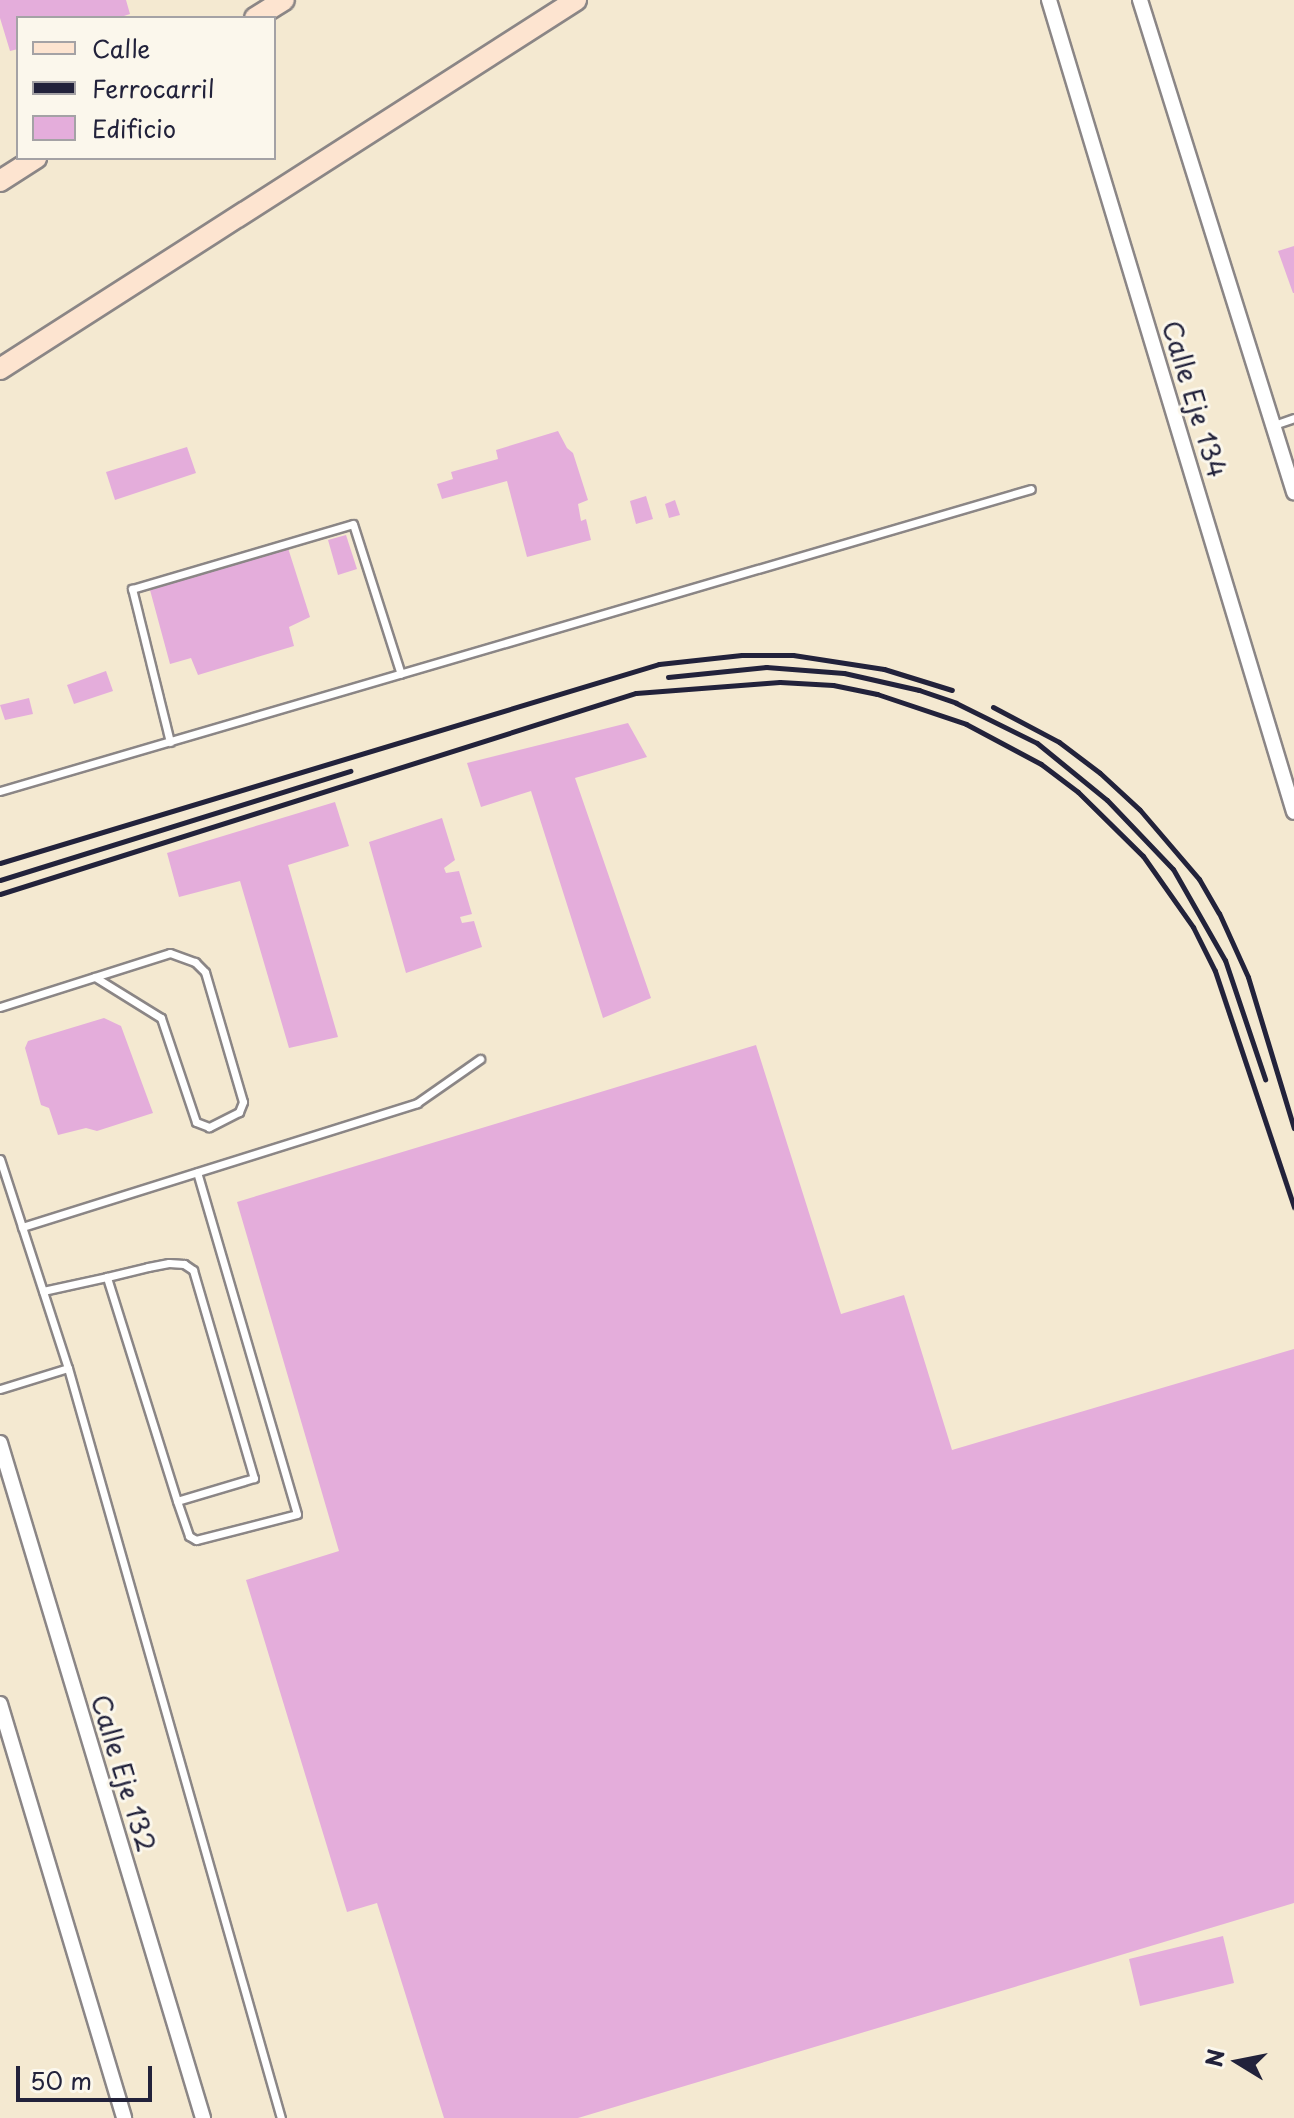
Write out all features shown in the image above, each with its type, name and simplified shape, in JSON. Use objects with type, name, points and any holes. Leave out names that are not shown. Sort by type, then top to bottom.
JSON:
[{"type":"street","points":[[258,16],[284,0]]},
{"type":"street","points":[[0,369],[576,0]]},
{"type":"street","name":"Calle Eje 134","points":[[1049,0],[1294,812]]},
{"type":"street","points":[[1140,0],[1294,492]]},
{"type":"street","points":[[0,181],[33,160]]},
{"type":"street","name":"Calle Eje 132","points":[[0,1443],[203,2118]]},
{"type":"street","points":[[0,1704],[124,2118]]},
{"type":"lane","points":[[1273,425],[1294,418]]},
{"type":"lane","points":[[0,791],[1031,489]]},
{"type":"lane","points":[[170,742],[132,589],[353,524],[401,674]]},
{"type":"lane","points":[[0,1007],[170,953],[195,962],[205,972],[243,1102],[239,1112],[209,1127],[196,1122],[161,1018],[95,977]]},
{"type":"lane","points":[[22,1227],[417,1103],[480,1059]]},
{"type":"lane","points":[[0,1159],[68,1368],[281,2118]]},
{"type":"lane","points":[[107,1277],[189,1536],[196,1540],[297,1514],[197,1172]]},
{"type":"lane","points":[[43,1291],[169,1263],[184,1264],[193,1270],[254,1478],[177,1501]]},
{"type":"lane","points":[[0,1389],[68,1368]]},
{"type":"building","points":[[0,0],[126,0],[130,14],[16,16],[16,50],[10,51],[0,18]]},
{"type":"building","points":[[1294,246],[1294,293],[1293,293],[1278,251]]},
{"type":"building","points":[[558,431],[573,453],[588,500],[578,504],[581,521],[586,519],[591,540],[527,557],[507,481],[442,499],[437,484],[453,479],[451,472],[498,459],[496,450]]},
{"type":"building","points":[[187,447],[196,473],[115,500],[106,472]]},
{"type":"building","points":[[646,496],[653,519],[636,524],[630,501]]},
{"type":"building","points":[[675,500],[680,515],[669,518],[665,504]]},
{"type":"building","points":[[346,535],[357,569],[338,575],[328,540]]},
{"type":"building","points":[[288,548],[310,617],[289,627],[294,646],[198,675],[191,658],[170,664],[150,590]]},
{"type":"building","points":[[106,671],[113,691],[74,704],[67,685]]},
{"type":"building","points":[[29,698],[33,714],[5,720],[0,705]]},
{"type":"building","points":[[628,723],[647,757],[575,778],[651,998],[603,1018],[531,791],[481,807],[467,763]]},
{"type":"building","points":[[335,802],[349,846],[288,865],[338,1037],[289,1048],[240,881],[179,897],[167,853]]},
{"type":"building","points":[[442,818],[455,860],[444,868],[446,873],[459,871],[472,914],[460,917],[462,923],[474,921],[482,947],[406,973],[369,842]]},
{"type":"building","points":[[104,1018],[121,1026],[153,1113],[97,1131],[86,1128],[58,1135],[49,1108],[41,1105],[25,1048],[28,1041]]},
{"type":"building","points":[[756,1045],[841,1314],[904,1295],[952,1450],[1294,1349],[1294,1903],[578,2118],[444,2118],[377,1903],[347,1912],[246,1580],[339,1551],[237,1202]]},
{"type":"building","points":[[1223,1936],[1234,1983],[1140,2006],[1129,1959]]},
{"type":"railway","points":[[0,863],[659,664],[742,655],[793,655],[884,669],[952,690]]},
{"type":"railway","points":[[668,677],[766,667],[844,673],[919,690],[956,703],[1037,743],[1107,800],[1173,869],[1225,960],[1265,1079]]},
{"type":"railway","points":[[0,894],[636,693],[780,682],[833,685],[877,694],[966,724],[1041,764],[1078,792],[1143,856],[1193,927],[1215,971],[1294,1207]]},
{"type":"railway","points":[[993,707],[1059,742],[1100,773],[1140,810],[1199,879],[1219,913],[1248,977],[1294,1128]]},
{"type":"railway","points":[[0,880],[350,771]]}]
